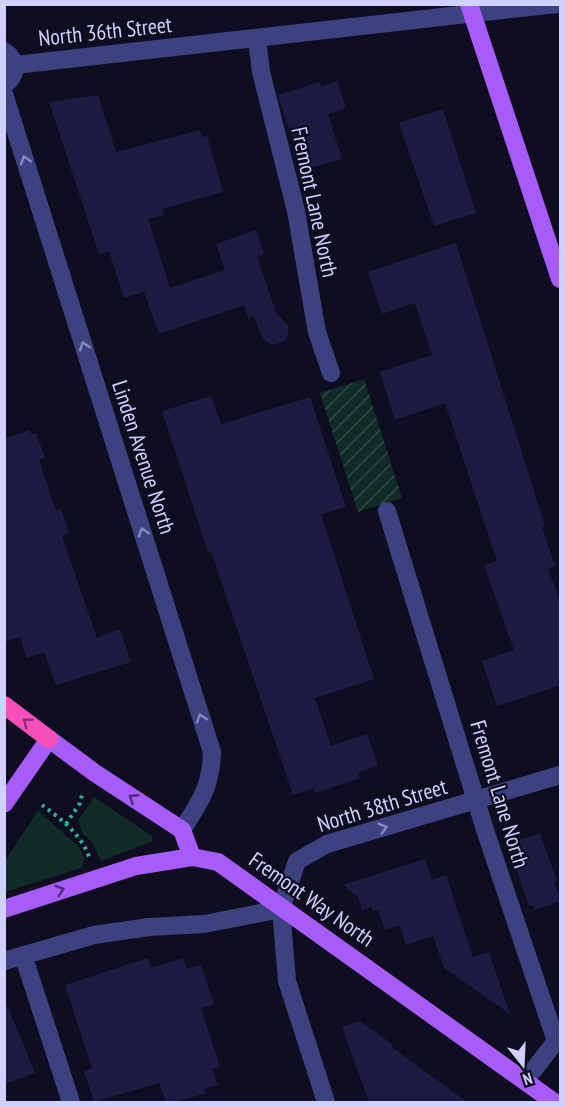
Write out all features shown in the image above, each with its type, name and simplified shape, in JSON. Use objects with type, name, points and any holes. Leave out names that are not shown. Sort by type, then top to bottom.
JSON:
[{"type":"highway","points":[[4,705],[49,739]]},
{"type":"main road","points":[[471,9],[561,279]]},
{"type":"main road","points":[[4,804],[49,739],[95,773],[182,830],[192,857],[136,866],[4,909]]},
{"type":"main road","name":"Fremont Way North","points":[[192,857],[218,862],[554,1102]]},
{"type":"street","name":"North 36th Street","points":[[10,58],[257,39],[471,9],[557,4]]},
{"type":"street","name":"Fremont Lane North","points":[[257,39],[261,72],[296,211],[317,332],[331,373]]},
{"type":"street","points":[[4,85],[14,75],[10,58]]},
{"type":"street","name":"Linden Avenue North","points":[[4,94],[212,752],[212,775],[206,793],[182,830]]},
{"type":"street","name":"Fremont Lane North","points":[[387,511],[476,801],[556,1041],[525,1081]]},
{"type":"street","name":"North 38th Street","points":[[281,909],[297,861],[327,844],[561,775]]},
{"type":"street","points":[[4,961],[94,935],[149,927],[204,924],[281,909],[288,981],[326,1102]]},
{"type":"street","points":[[23,955],[71,1102]]},
{"type":"path","points":[[66,825],[80,803],[80,797],[85,789]]},
{"type":"path","points":[[42,805],[66,825],[85,846],[91,865]]},
{"type":"green space","points":[[364,379],[402,498],[358,512],[320,393]]},
{"type":"green space","points":[[94,797],[152,836],[153,841],[101,861],[93,843],[83,834],[78,821]]},
{"type":"green space","points":[[38,811],[79,847],[85,858],[81,868],[5,892],[5,861]]},
{"type":"building","points":[[337,81],[346,108],[328,114],[342,159],[302,170],[278,95],[320,82],[321,87]]},
{"type":"building","points":[[98,95],[116,152],[200,130],[202,137],[207,136],[223,192],[162,209],[164,215],[148,219],[170,288],[225,270],[216,244],[256,230],[264,254],[257,257],[275,309],[273,309],[289,327],[287,338],[283,342],[272,345],[263,339],[254,316],[248,318],[244,305],[159,334],[144,292],[124,298],[109,251],[99,254],[49,102]]},
{"type":"building","points":[[443,109],[476,213],[434,226],[399,123]]},
{"type":"building","points":[[456,243],[545,526],[542,527],[555,566],[548,569],[561,603],[561,685],[497,706],[482,661],[514,650],[484,565],[497,561],[445,403],[395,420],[380,372],[432,355],[415,303],[382,314],[368,272]]},
{"type":"building","points":[[211,396],[221,424],[310,397],[346,507],[321,514],[374,679],[315,698],[331,746],[367,734],[378,766],[358,772],[360,778],[315,793],[314,788],[293,795],[211,551],[208,552],[162,411]]},
{"type":"building","points":[[30,430],[31,434],[36,433],[45,458],[39,460],[56,511],[61,509],[69,533],[63,535],[63,539],[97,638],[120,629],[131,662],[56,685],[44,652],[27,658],[20,637],[4,642],[4,439]]},
{"type":"building","points":[[540,833],[557,881],[554,882],[561,901],[535,910],[533,905],[529,906],[508,844]]},
{"type":"building","points":[[425,859],[432,880],[446,875],[473,957],[489,952],[510,1014],[444,968],[433,936],[406,945],[400,925],[385,930],[378,910],[373,912],[371,907],[362,910],[358,897],[343,885]]},
{"type":"building","points":[[148,958],[151,968],[183,958],[187,969],[201,965],[214,1004],[201,1008],[220,1067],[212,1069],[218,1085],[204,1089],[206,1093],[176,1102],[166,1102],[159,1083],[94,1102],[84,1071],[92,1068],[65,985]]},
{"type":"building","points":[[4,1007],[8,1007],[35,1073],[4,1084]]},
{"type":"building","points":[[360,1021],[467,1102],[369,1102],[342,1027]]}]
